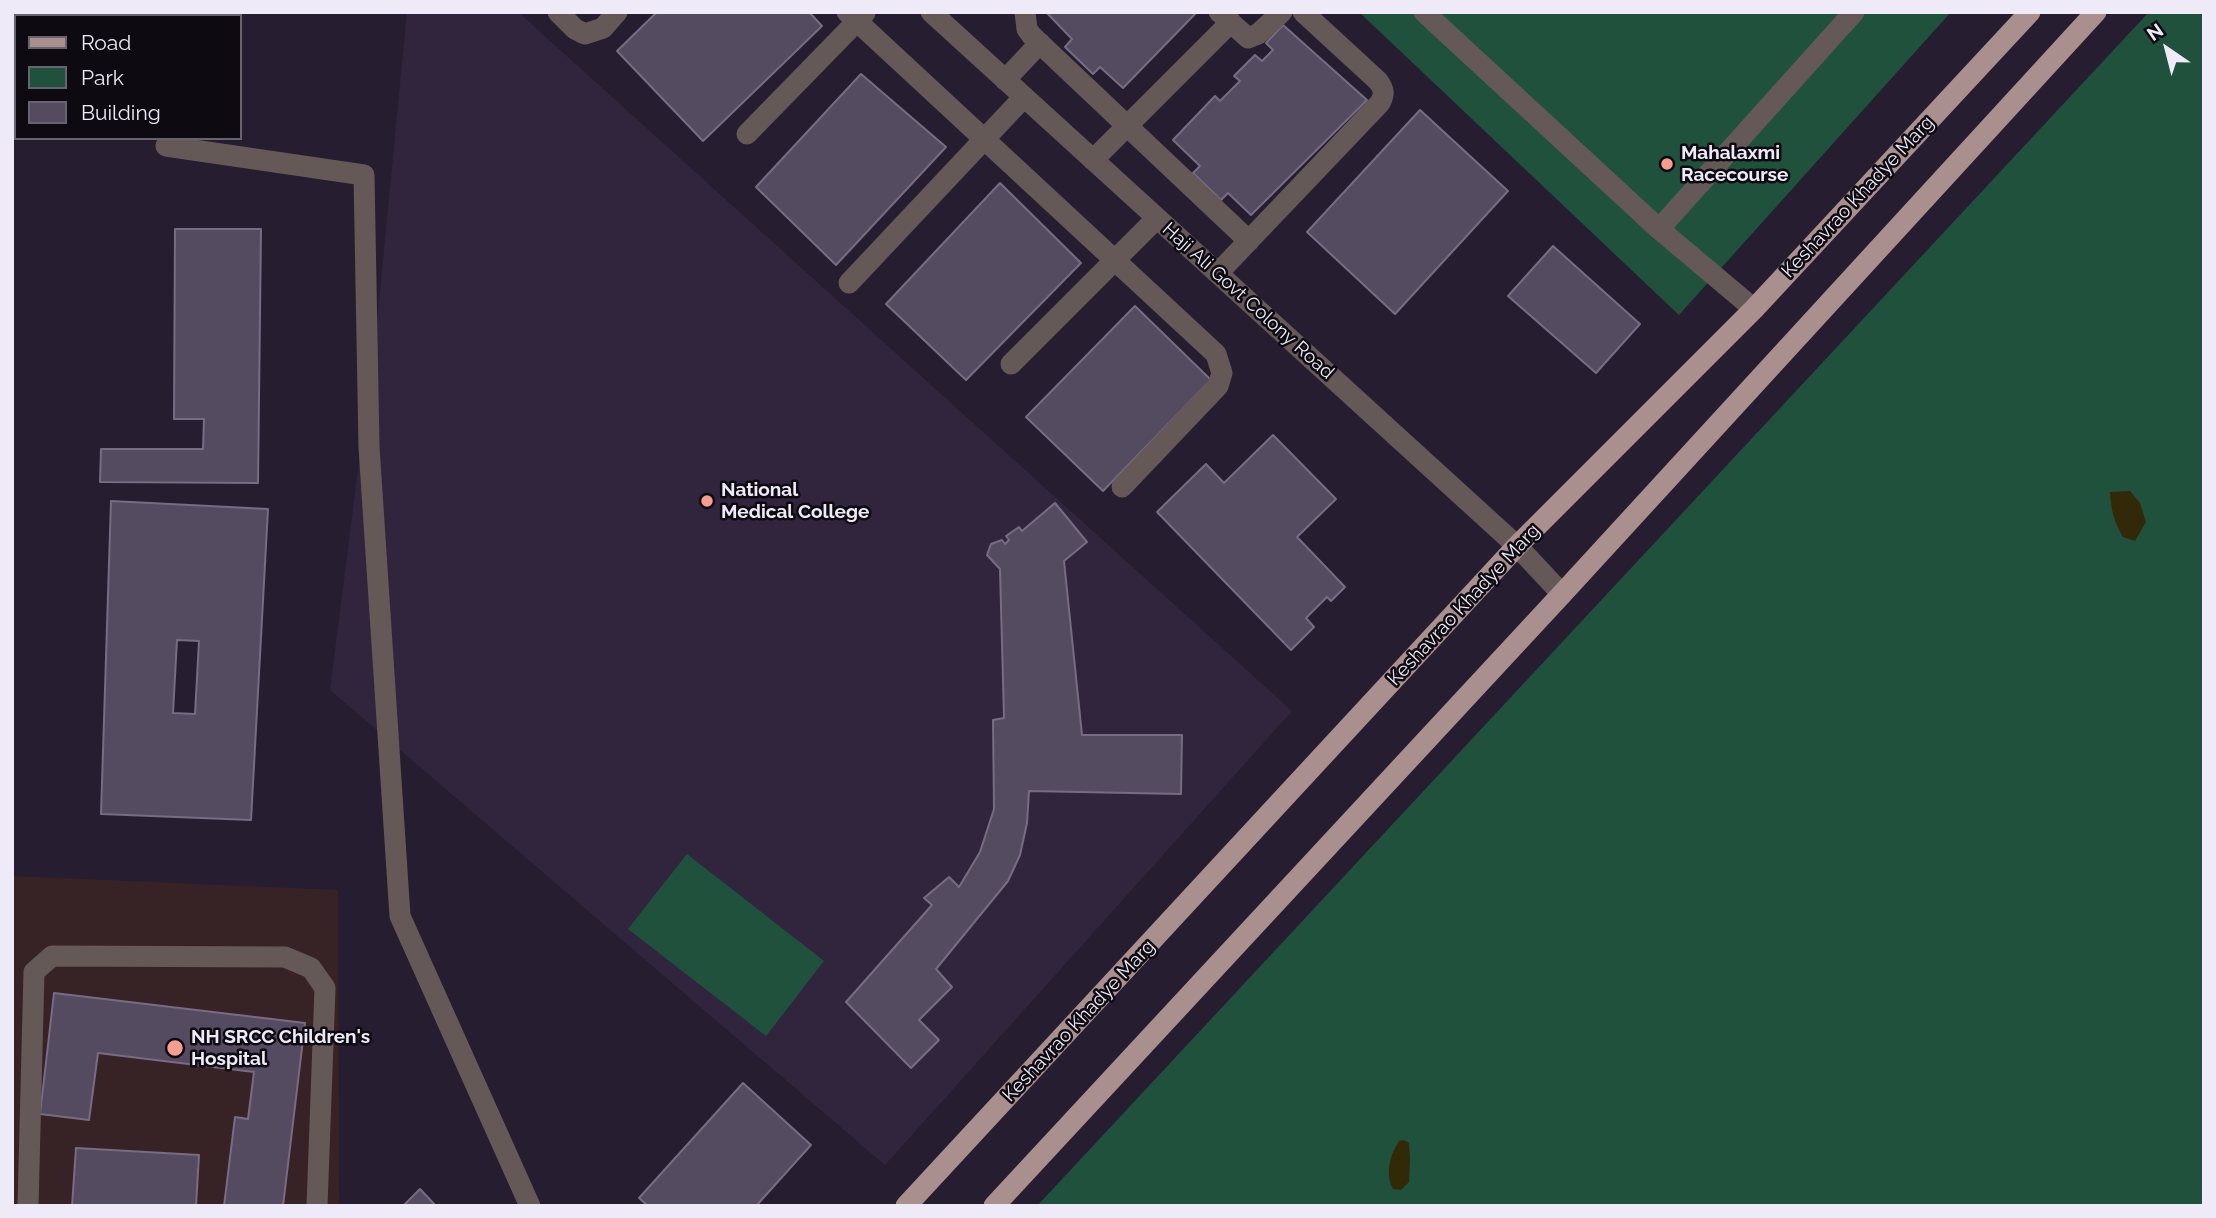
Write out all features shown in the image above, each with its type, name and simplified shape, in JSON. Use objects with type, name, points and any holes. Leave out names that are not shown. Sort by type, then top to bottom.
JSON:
[{"type":"main road","name":"Keshavrao Khadye Marg","points":[[906,1206],[1517,546],[1754,309],[2030,12]]},
{"type":"main road","points":[[994,1206],[1562,594],[2096,12]]},
{"type":"street","points":[[558,12],[575,29],[585,34],[603,27],[617,12]]},
{"type":"street","name":"Haji Ali Govt Colony Road","points":[[930,12],[1517,546],[1562,594]]},
{"type":"street","points":[[1025,12],[1027,29],[1040,43],[1249,241]]},
{"type":"street","points":[[1093,160],[1128,126],[1225,17],[1248,38],[1253,38],[1282,12]]},
{"type":"street","points":[[1218,274],[1384,97],[1383,88],[1378,81],[1303,12]]},
{"type":"street","points":[[1424,12],[1660,229],[1754,309]]},
{"type":"street","points":[[1660,229],[1854,12]]},
{"type":"street","points":[[747,134],[857,15],[984,139],[1216,354],[1222,373],[1218,386],[1122,487]]},
{"type":"street","points":[[1005,80],[1040,43]]},
{"type":"street","points":[[849,284],[1024,97]]},
{"type":"street","points":[[166,146],[364,175],[369,447],[400,916],[530,1206]]},
{"type":"street","points":[[1011,364],[1157,218]]},
{"type":"street","points":[[28,1206],[34,972],[51,956],[65,956],[285,957],[311,968],[325,988],[317,1206]]},
{"type":"shaded area","name":"National Medical College","points":[[407,12],[518,12],[1292,711],[885,1165],[330,690],[378,313]]},
{"type":"shaded area","name":"NH SRCC Children's Hospital","points":[[12,876],[338,890],[339,1206],[12,1206]]},
{"type":"green space","name":"Mahalaxmi Racecourse","points":[[1359,12],[1951,12],[1679,315]]},
{"type":"green space","points":[[2149,12],[2204,12],[2204,1206],[1037,1206]]},
{"type":"green space","points":[[687,854],[824,961],[766,1036],[628,929]]},
{"type":"sand","points":[[2130,491],[2140,503],[2146,522],[2135,541],[2123,537],[2115,521],[2110,498],[2110,492]]},
{"type":"sand","points":[[1399,1141],[1409,1143],[1409,1182],[1401,1190],[1393,1189],[1389,1177],[1390,1164]]},
{"type":"building","points":[[657,12],[809,12],[822,26],[703,141],[617,51]]},
{"type":"building","points":[[1046,12],[1197,12],[1123,88],[1100,67],[1093,74],[1065,47],[1072,39]]},
{"type":"building","points":[[1283,25],[1367,100],[1251,215],[1228,193],[1221,200],[1193,173],[1200,166],[1173,140],[1215,96],[1220,101],[1240,81],[1234,76],[1255,55],[1262,61],[1273,50],[1266,43]]},
{"type":"building","points":[[861,74],[946,147],[836,265],[756,187]]},
{"type":"building","points":[[1420,110],[1508,191],[1395,314],[1307,232]]},
{"type":"building","points":[[1000,183],[1081,263],[966,380],[886,304]]},
{"type":"building","points":[[175,229],[261,229],[258,483],[100,482],[101,449],[203,449],[204,419],[174,419]]},
{"type":"building","points":[[1553,246],[1640,324],[1596,373],[1508,296]]},
{"type":"building","points":[[1135,306],[1211,380],[1103,491],[1026,417]]},
{"type":"building","points":[[1273,435],[1336,499],[1297,537],[1345,587],[1331,601],[1327,597],[1306,618],[1314,627],[1291,650],[1157,512],[1206,464],[1224,483]]},
{"type":"building","points":[[111,501],[268,509],[251,820],[101,814]],"holes":[[[177,640],[199,641],[195,714],[173,713]]]},
{"type":"building","points":[[1055,503],[1087,542],[1064,561],[1082,735],[1182,735],[1181,794],[1029,791],[1027,823],[1020,855],[1008,881],[936,969],[952,987],[919,1020],[939,1040],[911,1068],[846,1002],[932,905],[924,898],[949,877],[959,887],[980,852],[994,809],[993,720],[1004,718],[1000,569],[987,555],[991,544],[1002,540],[1005,544],[1009,540],[1006,536],[1019,527],[1022,531]]},
{"type":"building","points":[[54,993],[305,1023],[283,1206],[224,1206],[235,1117],[248,1119],[254,1072],[98,1053],[89,1120],[40,1114]]},
{"type":"building","points":[[743,1083],[811,1145],[756,1206],[648,1206],[639,1198]]},
{"type":"building","points":[[76,1148],[199,1155],[196,1206],[72,1206]]},
{"type":"building","points":[[420,1189],[436,1206],[403,1206]]},
{"type":"place","name":"Mahalaxmi Racecourse","points":[[1667,164]]},
{"type":"place","name":"National Medical College","points":[[707,501]]},
{"type":"place","name":"NH SRCC Children's Hospital","points":[[175,1048]]}]
